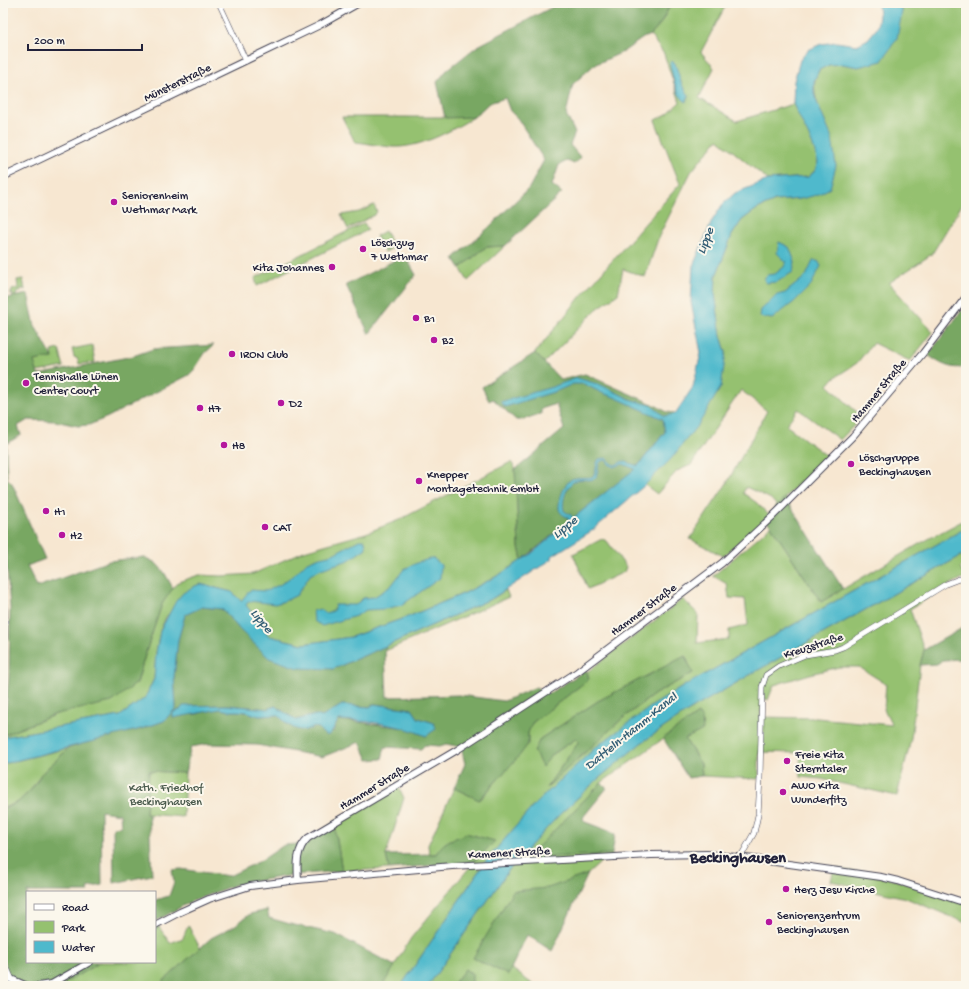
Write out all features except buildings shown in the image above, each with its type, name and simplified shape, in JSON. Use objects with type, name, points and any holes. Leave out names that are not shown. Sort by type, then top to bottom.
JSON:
[{"type":"main road","name":"Münsterstraße","points":[[3,177],[320,25],[359,3]]},
{"type":"main road","name":"Hammer Straße","points":[[298,880],[297,866],[299,853],[302,845],[308,838],[457,750],[577,672],[722,563],[773,516],[853,436],[923,353],[966,297]]},
{"type":"main road","name":"Kamener Straße","points":[[156,924],[192,906],[228,892],[250,886],[298,880],[470,865],[672,854],[707,854],[872,876],[898,881],[966,904]]},
{"type":"main road","points":[[38,986],[49,985],[88,963]]},
{"type":"main road","points":[[11,979],[27,986]]},
{"type":"street","points":[[219,3],[246,61]]},
{"type":"street","name":"Kreuzstraße","points":[[740,858],[754,834],[758,815],[762,687],[766,675],[779,666],[799,657],[843,647],[946,584],[959,579],[966,580]]},
{"type":"street","points":[[3,582],[5,624],[3,670]]},
{"type":"street","points":[[3,959],[15,986]]},
{"type":"green space","points":[[560,3],[671,3],[661,23],[650,35],[623,52],[594,65],[573,84],[566,114],[575,133],[570,145],[581,158],[574,164],[567,161],[559,165],[552,185],[562,193],[505,246],[486,247],[460,268],[454,258],[487,229],[529,188],[544,160],[518,119],[510,111],[505,98],[489,103],[474,117],[445,118],[437,82],[447,70],[476,47]]},
{"type":"green space","points":[[671,3],[727,3],[701,52],[714,68],[699,98],[737,121],[793,104],[811,141],[816,156],[817,166],[808,177],[768,180],[718,139],[691,172],[659,236],[645,277],[623,269],[618,294],[597,309],[544,363],[535,353],[581,296],[680,184],[655,120],[667,114],[680,102],[664,54],[650,35],[661,23]]},
{"type":"green space","points":[[898,3],[966,3],[966,198],[932,254],[889,283],[933,332],[910,361],[873,343],[857,363],[834,378],[828,385],[862,417],[840,440],[798,409],[786,425],[827,456],[777,506],[771,499],[746,487],[743,493],[757,503],[769,515],[723,556],[690,539],[727,483],[767,411],[741,390],[691,465],[677,471],[657,494],[645,485],[671,459],[726,352],[721,336],[715,294],[716,276],[732,235],[742,220],[757,209],[775,201],[800,199],[830,188],[815,89],[816,75],[825,66],[832,64],[844,64],[858,67],[902,12]]},
{"type":"green space","points":[[342,117],[474,117],[445,133],[424,142],[402,147],[391,147],[355,142]]},
{"type":"green space","points":[[374,205],[377,212],[374,215],[348,229],[341,215],[359,212]]},
{"type":"green space","points":[[364,223],[368,230],[257,286],[255,278]]},
{"type":"green space","points":[[385,231],[394,247],[385,252],[376,236]]},
{"type":"green space","points":[[505,246],[468,281],[460,268],[486,247]]},
{"type":"green space","points":[[405,255],[416,275],[369,334],[346,285]]},
{"type":"green space","points":[[23,279],[25,290],[21,288],[21,292],[17,292],[16,296],[13,297],[13,294],[9,294],[12,290],[18,288],[17,280]]},
{"type":"green space","points":[[28,294],[35,326],[53,358],[34,361],[38,375],[133,356],[153,349],[214,345],[205,353],[189,375],[108,417],[89,425],[78,426],[55,421],[28,420],[18,426],[21,435],[6,444],[7,478],[12,483],[45,559],[27,566],[37,587],[109,561],[144,557],[156,563],[164,572],[173,588],[162,604],[137,683],[112,702],[56,714],[4,735],[9,676],[10,608],[3,519],[3,299]]},
{"type":"green space","points":[[966,305],[966,367],[955,368],[941,364],[928,355]]},
{"type":"green space","points":[[92,345],[95,362],[79,364],[78,359],[74,357],[72,349]]},
{"type":"green space","points":[[59,349],[64,367],[37,372],[34,361],[53,358],[52,351]]},
{"type":"green space","points":[[535,353],[561,380],[585,374],[655,405],[667,412],[675,413],[665,432],[633,472],[578,514],[522,560],[519,547],[515,470],[564,429],[556,404],[541,409],[541,414],[516,420],[493,399],[489,401],[482,387]]},
{"type":"green space","points":[[511,462],[515,468],[519,547],[522,560],[499,575],[465,593],[410,616],[351,637],[303,644],[269,636],[252,612],[232,592],[200,584],[193,587],[166,617],[160,631],[156,653],[154,679],[145,698],[120,716],[4,737],[4,735],[137,683],[162,604],[178,582],[199,575],[221,576],[253,574],[304,551],[366,533],[399,520]]},
{"type":"green space","points":[[785,497],[843,589],[821,602],[771,526],[764,519]]},
{"type":"green space","points":[[966,519],[966,528],[684,686],[652,706],[596,747],[536,803],[485,862],[401,986],[382,986],[411,938],[474,862],[494,842],[470,838],[455,839],[448,841],[436,854],[429,854],[428,845],[454,788],[480,800],[528,744],[528,733],[532,723],[589,679],[587,672],[683,599],[698,614],[697,643],[729,639],[729,630],[748,625],[745,599],[729,598],[727,584],[713,576],[771,526],[821,602],[919,544]],"holes":[[[686,656],[692,673],[655,694],[623,718],[547,787],[578,743],[577,738],[553,754],[540,739],[598,701]]]},
{"type":"green space","points":[[602,539],[607,541],[626,567],[624,572],[588,589],[573,554]]},
{"type":"green space","points":[[966,553],[966,565],[960,568],[965,577],[910,609],[924,650],[920,665],[911,739],[897,796],[821,779],[801,777],[800,753],[759,752],[759,779],[702,776],[701,764],[685,739],[702,719],[698,714],[601,783],[528,858],[612,854],[612,860],[602,861],[588,874],[548,889],[513,891],[502,912],[508,975],[511,968],[535,986],[475,986],[465,969],[452,986],[428,986],[511,867],[559,815],[598,779],[641,743],[690,710]],"holes":[[[839,667],[859,667],[886,684],[884,709],[892,725],[817,718],[760,717],[763,698],[768,700],[774,685]]]},
{"type":"green space","points":[[506,590],[509,597],[385,651],[386,646],[493,598]]},
{"type":"green space","points":[[201,607],[222,609],[241,631],[333,669],[386,646],[387,697],[459,695],[504,701],[536,687],[548,694],[586,670],[589,679],[532,723],[528,733],[528,744],[520,755],[479,800],[454,788],[465,764],[461,747],[446,744],[440,746],[425,745],[421,749],[385,747],[382,759],[368,760],[360,742],[322,757],[257,745],[208,744],[191,747],[185,773],[149,771],[146,814],[149,815],[152,875],[114,883],[113,827],[121,826],[120,814],[101,811],[102,885],[88,888],[89,891],[26,891],[26,963],[98,963],[60,986],[3,986],[3,809],[18,802],[30,791],[41,774],[69,748],[98,739],[141,729],[164,721],[176,707],[174,677],[178,640],[185,615]],"holes":[[[374,704],[412,709],[418,718],[434,723],[426,736],[406,728],[339,720],[336,723],[334,731],[320,730],[319,728],[315,727],[306,730],[287,724],[278,715],[259,716],[247,712],[220,709],[209,710],[197,714],[183,715],[173,712],[191,706],[227,705],[268,709],[275,706],[296,720],[316,715],[322,717],[342,705],[370,707]]]},
{"type":"green space","points":[[964,627],[966,629],[966,652],[963,659],[943,660],[937,664],[920,665],[924,650]]},
{"type":"green space","points":[[685,656],[693,673],[655,694],[623,718],[546,788],[578,743],[577,738],[553,754],[542,767],[534,751],[540,739],[598,701]]},
{"type":"green space","points":[[698,714],[702,719],[703,730],[685,739],[701,764],[702,776],[688,778],[663,738]]},
{"type":"green space","points":[[69,748],[41,774],[30,791],[18,802],[3,808],[3,764]]},
{"type":"green space","name":"Kath. Friedhof Beckinghausen","points":[[149,771],[185,773],[183,817],[146,814]]},
{"type":"green space","points":[[601,783],[607,788],[583,819],[585,822],[609,831],[615,835],[612,854],[527,858]]},
{"type":"green space","points":[[398,785],[404,798],[386,855],[389,869],[342,871],[334,822]]},
{"type":"green space","points":[[334,822],[342,871],[292,875],[234,885],[190,902],[156,921],[156,900],[169,896],[174,882],[172,870],[181,869],[229,876],[262,860],[284,845],[302,845]]},
{"type":"green space","points":[[465,833],[495,841],[474,862],[389,869],[386,855],[436,854],[447,842],[462,836]]},
{"type":"green space","points":[[834,868],[885,877],[966,902],[966,923],[906,898],[831,881]]},
{"type":"green space","points":[[588,874],[552,951],[527,935],[508,975],[473,958],[513,891],[548,888]]},
{"type":"green space","points":[[267,910],[269,918],[335,934],[395,966],[382,986],[158,986],[211,938],[234,926],[250,914]]},
{"type":"green space","points":[[156,921],[159,927],[156,929]]},
{"type":"green space","points":[[188,925],[200,948],[158,986],[60,986],[98,963],[156,963],[156,929],[159,927],[170,943],[183,938]]},
{"type":"green space","points":[[465,969],[472,974],[472,983],[475,986],[452,986]]},
{"type":"water","name":"Lippe","points":[[878,3],[898,3],[902,12],[897,38],[882,61],[858,67],[842,64],[829,65],[819,70],[814,81],[814,93],[832,138],[836,166],[830,188],[817,195],[800,199],[775,201],[757,209],[742,220],[732,235],[716,276],[715,294],[721,336],[726,352],[721,387],[700,422],[671,459],[645,485],[593,530],[552,556],[552,559],[493,598],[333,669],[298,668],[269,658],[241,631],[222,609],[202,607],[185,615],[178,640],[174,677],[176,708],[164,721],[141,729],[3,764],[3,737],[120,716],[145,698],[154,679],[156,653],[160,631],[176,601],[183,593],[193,587],[200,584],[232,592],[241,601],[250,590],[266,591],[281,584],[295,574],[307,562],[333,554],[359,540],[365,540],[366,548],[349,560],[321,569],[310,575],[297,595],[275,604],[249,601],[246,605],[269,636],[303,644],[351,637],[410,616],[465,593],[499,575],[531,554],[569,522],[568,517],[562,514],[559,509],[562,492],[572,479],[592,477],[599,459],[606,458],[615,465],[623,461],[638,466],[665,432],[663,419],[584,384],[573,384],[557,391],[505,407],[500,402],[577,378],[601,385],[632,400],[651,405],[664,416],[675,414],[693,387],[701,353],[691,302],[693,266],[712,221],[722,205],[735,193],[768,180],[808,177],[815,171],[818,162],[812,143],[793,104],[794,81],[800,60],[808,50],[821,44],[836,42],[857,45],[868,39],[877,28],[879,16]],"holes":[[[606,460],[614,467],[623,464],[635,469],[573,518],[564,511],[563,502],[570,485],[577,480],[591,480],[596,478],[601,461]]]},
{"type":"water","points":[[671,61],[675,63],[682,85],[689,95],[686,102],[679,95],[675,85],[670,64]]},
{"type":"water","points":[[779,242],[789,247],[795,262],[793,272],[777,282],[766,283],[764,279],[767,275],[775,274],[784,267],[786,262],[777,253]]},
{"type":"water","points":[[813,261],[818,261],[821,266],[811,285],[794,302],[772,319],[760,317],[761,310],[777,295],[785,293],[806,276]]},
{"type":"water","name":"Datteln-Hamm-Kanal","points":[[966,528],[966,553],[753,673],[690,710],[641,743],[598,779],[559,815],[511,867],[428,986],[401,986],[485,862],[536,803],[596,747],[652,706],[684,686]]},
{"type":"water","points":[[433,558],[441,565],[440,578],[402,605],[385,609],[366,610],[356,616],[322,626],[314,621],[313,611],[320,609],[326,614],[333,611],[335,605],[356,605],[363,598],[374,597],[391,586],[404,569],[419,562]]},
{"type":"water","points":[[374,704],[412,709],[418,718],[434,723],[436,729],[426,736],[395,726],[361,721],[339,720],[331,733],[326,735],[317,727],[306,730],[294,728],[278,715],[259,716],[247,712],[220,709],[173,718],[173,712],[180,710],[183,706],[227,705],[268,709],[275,706],[296,720],[316,715],[322,717],[342,705],[370,707]]},
{"type":"place","name":"Seniorenheim Wethmar Mark","points":[[114,202]]},
{"type":"place","name":"Löschzug 7 Wethmar","points":[[363,249]]},
{"type":"place","name":"Kita Johannes","points":[[332,267]]},
{"type":"place","name":"B1","points":[[416,318]]},
{"type":"place","name":"B2","points":[[434,340]]},
{"type":"place","name":"IRON Club","points":[[232,354]]},
{"type":"place","name":"Tennishalle Lünen Center Court","points":[[26,383]]},
{"type":"place","name":"D2","points":[[281,403]]},
{"type":"place","name":"H7","points":[[200,408]]},
{"type":"place","name":"H8","points":[[224,445]]},
{"type":"place","name":"Löschgruppe Beckinghausen","points":[[851,464]]},
{"type":"place","name":"Knepper Montagetechnik GmbH","points":[[419,481]]},
{"type":"place","name":"H1","points":[[46,511]]},
{"type":"place","name":"CAT","points":[[265,527]]},
{"type":"place","name":"H2","points":[[62,535]]},
{"type":"place","name":"Freie Kita Sterntaler","points":[[787,761]]},
{"type":"place","name":"AWO Kita Wunderfitz","points":[[783,792]]},
{"type":"place","name":"Herz Jesu Kirche","points":[[786,889]]},
{"type":"place","name":"Seniorenzentrum Beckinghausen","points":[[769,922]]},
{"type":"district","name":"Beckinghausen","points":[[738,856]]}]
